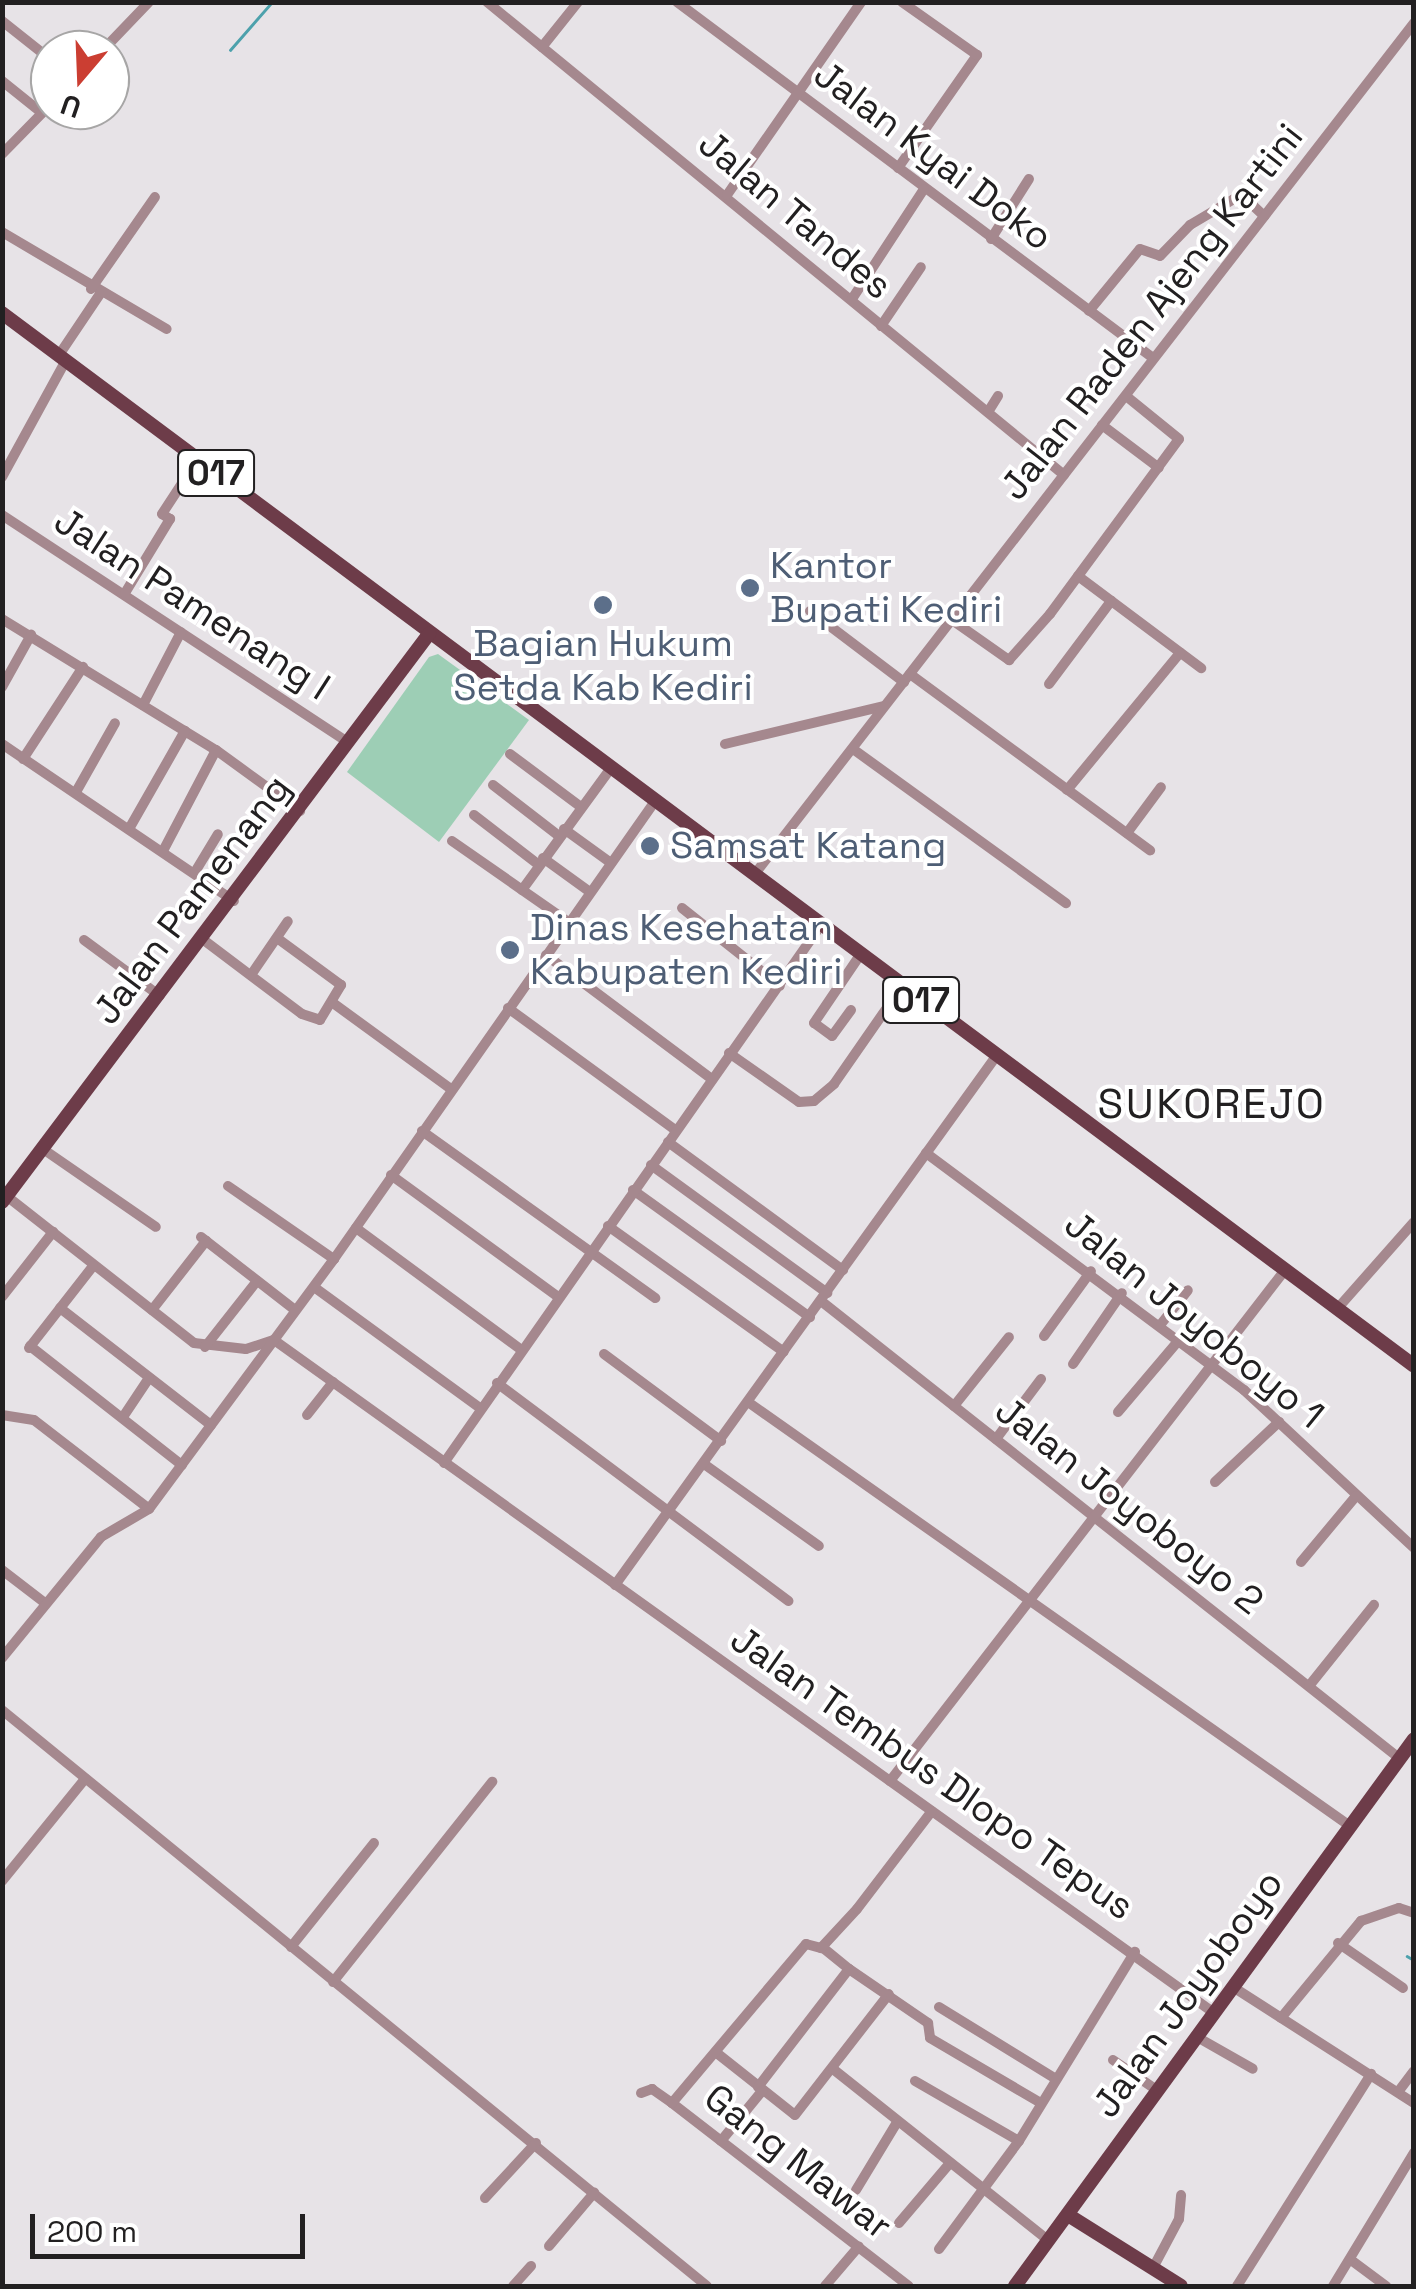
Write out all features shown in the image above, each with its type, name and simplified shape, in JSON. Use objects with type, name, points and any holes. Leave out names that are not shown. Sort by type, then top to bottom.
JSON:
[{"type":"main road","name":"017","points":[[2,313],[1414,1366]]},
{"type":"main road","name":"Jalan Pamenang","points":[[4,1197],[205,941],[430,634]]},
{"type":"main road","name":"Jalan Joyoboyo","points":[[1015,2286],[1414,1739]]},
{"type":"main road","points":[[1068,2215],[1181,2286]]},
{"type":"street","points":[[122,30],[149,2]]},
{"type":"street","name":"Jalan Tandes","points":[[487,2],[1064,475]]},
{"type":"street","points":[[542,46],[578,2]]},
{"type":"street","name":"Jalan Kyai Doko","points":[[677,2],[1153,358]]},
{"type":"street","points":[[727,195],[858,7],[844,2]]},
{"type":"street","points":[[898,168],[977,55],[902,2]]},
{"type":"street","points":[[2,21],[30,43]]},
{"type":"street","name":"Jalan Raden Ajeng Kartini","points":[[754,874],[1414,24]]},
{"type":"street","points":[[2,81],[30,99]]},
{"type":"street","points":[[2,154],[30,125]]},
{"type":"street","points":[[991,239],[1029,179]]},
{"type":"street","points":[[852,299],[924,189]]},
{"type":"street","points":[[2,478],[96,292],[155,197]]},
{"type":"street","points":[[1089,310],[1140,249],[1160,256],[1190,225],[1234,198],[1246,199],[1264,216]]},
{"type":"street","points":[[2,232],[96,292],[168,328]]},
{"type":"street","points":[[880,326],[921,267]]},
{"type":"street","points":[[1060,290],[1070,278]]},
{"type":"street","points":[[988,412],[998,396]]},
{"type":"street","points":[[952,620],[1013,658],[1078,576],[1179,437],[1126,396]]},
{"type":"street","points":[[1102,425],[1160,468]]},
{"type":"street","points":[[125,593],[170,519],[162,514],[198,460]]},
{"type":"street","name":"Jalan Pamenang I","points":[[2,515],[349,744]]},
{"type":"street","points":[[1078,576],[1201,668]]},
{"type":"street","points":[[1049,684],[1111,601]]},
{"type":"street","points":[[810,612],[1150,850]]},
{"type":"street","points":[[2,619],[216,750],[300,811]]},
{"type":"street","points":[[143,705],[180,632]]},
{"type":"street","points":[[2,688],[31,635]]},
{"type":"street","points":[[1067,790],[1180,653]]},
{"type":"street","points":[[23,759],[83,667]]},
{"type":"street","points":[[724,744],[886,706]]},
{"type":"street","points":[[76,792],[115,724]]},
{"type":"street","points":[[129,829],[185,731]]},
{"type":"street","points":[[2,744],[234,901]]},
{"type":"street","points":[[163,851],[216,750]]},
{"type":"street","points":[[853,750],[1066,903]]},
{"type":"street","points":[[510,754],[581,807]]},
{"type":"street","points":[[522,890],[611,768]]},
{"type":"street","points":[[493,785],[611,863]]},
{"type":"street","points":[[1127,833],[1161,787]]},
{"type":"street","points":[[5,1650],[101,1536],[148,1508],[182,1465],[334,1259],[655,801]]},
{"type":"street","points":[[474,815],[590,892]]},
{"type":"street","points":[[195,872],[218,834]]},
{"type":"street","points":[[452,842],[568,922]]},
{"type":"street","points":[[682,908],[780,986]]},
{"type":"street","points":[[251,975],[288,921]]},
{"type":"street","points":[[444,1462],[821,925]]},
{"type":"street","points":[[205,941],[314,1020],[334,1003],[341,985],[277,938]]},
{"type":"street","points":[[84,940],[161,997]]},
{"type":"street","points":[[546,955],[712,1079]]},
{"type":"street","points":[[851,1010],[832,1036],[814,1023],[860,955]]},
{"type":"street","points":[[730,1054],[799,1102],[814,1101],[834,1084],[902,986]]},
{"type":"street","points":[[334,1003],[452,1089]]},
{"type":"street","points":[[508,1008],[676,1130]]},
{"type":"street","points":[[615,1585],[997,1055]]},
{"type":"street","points":[[422,1131],[655,1298]]},
{"type":"street","points":[[668,1142],[843,1270]]},
{"type":"street","points":[[43,1149],[156,1227]]},
{"type":"street","name":"Jalan Joyoboyo 1","points":[[926,1153],[1091,1271],[1213,1365],[1414,1548]]},
{"type":"street","name":"Jalan Joyoboyo 2","points":[[651,1164],[824,1297],[954,1406],[1400,1758]]},
{"type":"street","points":[[392,1175],[558,1297]]},
{"type":"street","points":[[228,1186],[334,1259]]},
{"type":"street","points":[[633,1190],[810,1317]]},
{"type":"street","points":[[4,1197],[205,1347],[246,1349],[274,1340]]},
{"type":"street","points":[[1337,1309],[1414,1222]]},
{"type":"street","points":[[608,1226],[784,1352]]},
{"type":"street","points":[[356,1228],[520,1349]]},
{"type":"street","points":[[2,1298],[53,1232]]},
{"type":"street","points":[[152,1310],[203,1239],[296,1310]]},
{"type":"street","points":[[92,1266],[28,1349],[182,1465]]},
{"type":"street","points":[[890,1781],[1285,1270]]},
{"type":"street","points":[[1044,1336],[1091,1271]]},
{"type":"street","points":[[205,1347],[257,1282]]},
{"type":"street","points":[[314,1286],[480,1408]]},
{"type":"street","points":[[1162,1324],[1188,1290]]},
{"type":"street","points":[[1074,1364],[1122,1294]]},
{"type":"street","points":[[60,1308],[211,1426]]},
{"type":"street","points":[[954,1406],[1009,1337]]},
{"type":"street","points":[[1118,1412],[1180,1339]]},
{"type":"street","name":"Jalan Tembus Dlopo Tepus","points":[[274,1340],[932,1812],[1135,1952],[1214,2013]]},
{"type":"street","points":[[604,1354],[721,1441]]},
{"type":"street","points":[[122,1417],[149,1378]]},
{"type":"street","points":[[996,1439],[1041,1380]]},
{"type":"street","points":[[307,1415],[332,1382]]},
{"type":"street","points":[[497,1383],[788,1601]]},
{"type":"street","points":[[748,1402],[1350,1826]]},
{"type":"street","points":[[2,1415],[34,1420],[148,1508]]},
{"type":"street","points":[[1215,1482],[1280,1422]]},
{"type":"street","points":[[704,1464],[819,1546]]},
{"type":"street","points":[[1301,1562],[1356,1496]]},
{"type":"street","points":[[2,1570],[45,1603]]},
{"type":"street","points":[[1309,1686],[1374,1605]]},
{"type":"street","points":[[2,1710],[707,2286]]},
{"type":"street","points":[[2,1880],[85,1779]]},
{"type":"street","points":[[333,1982],[492,1782]]},
{"type":"street","points":[[822,1948],[932,1812]]},
{"type":"street","points":[[291,1948],[374,1843]]},
{"type":"street","points":[[1281,2018],[1338,1943],[1381,1913],[1399,1908],[1414,1913]]},
{"type":"street","points":[[1338,1943],[1404,1988]]},
{"type":"street","points":[[672,2103],[809,1944],[822,1948],[928,2023],[930,2038],[1038,2102]]},
{"type":"street","points":[[939,2249],[1019,2141],[1038,2102],[1135,1952]]},
{"type":"street","points":[[721,2141],[849,1969]]},
{"type":"street","points":[[1234,1987],[1414,2102]]},
{"type":"street","points":[[718,2054],[795,2115],[890,1994]]},
{"type":"street","points":[[939,2006],[1053,2078]]},
{"type":"street","points":[[1196,2037],[1253,2069]]},
{"type":"street","points":[[1113,2060],[1158,2091]]},
{"type":"street","points":[[833,2069],[890,2111],[896,2124],[1049,2241]]},
{"type":"street","points":[[1398,2092],[1414,2072]]},
{"type":"street","points":[[1237,2286],[1371,2074]]},
{"type":"street","points":[[915,2082],[1019,2141]]},
{"type":"street","name":"Gang Mawar","points":[[645,2091],[672,2103],[909,2286]]},
{"type":"street","points":[[856,2190],[896,2124]]},
{"type":"street","points":[[485,2198],[536,2143]]},
{"type":"street","points":[[1333,2286],[1414,2153]]},
{"type":"street","points":[[899,2223],[950,2162]]},
{"type":"street","points":[[548,2246],[594,2192]]},
{"type":"street","points":[[1153,2268],[1179,2219],[1181,2195]]},
{"type":"street","points":[[825,2286],[859,2246]]},
{"type":"street","points":[[1351,2260],[1386,2286]]},
{"type":"street","points":[[513,2286],[531,2266]]},
{"type":"green space","points":[[438,654],[529,720],[439,842],[347,772],[429,657]]},
{"type":"waterway","points":[[230,50],[272,2]]},
{"type":"waterway","points":[[1407,1956],[1414,1960]]},
{"type":"place","name":"Kantor Bupati Kediri","points":[[750,588]]},
{"type":"place","name":"Bagian Hukum Setda Kab Kediri","points":[[603,605]]},
{"type":"place","name":"Samsat Katang","points":[[650,846]]},
{"type":"place","name":"Dinas Kesehatan Kabupaten Kediri","points":[[510,950]]},
{"type":"district","name":"SUKOREJO","points":[[1212,1104]]}]
